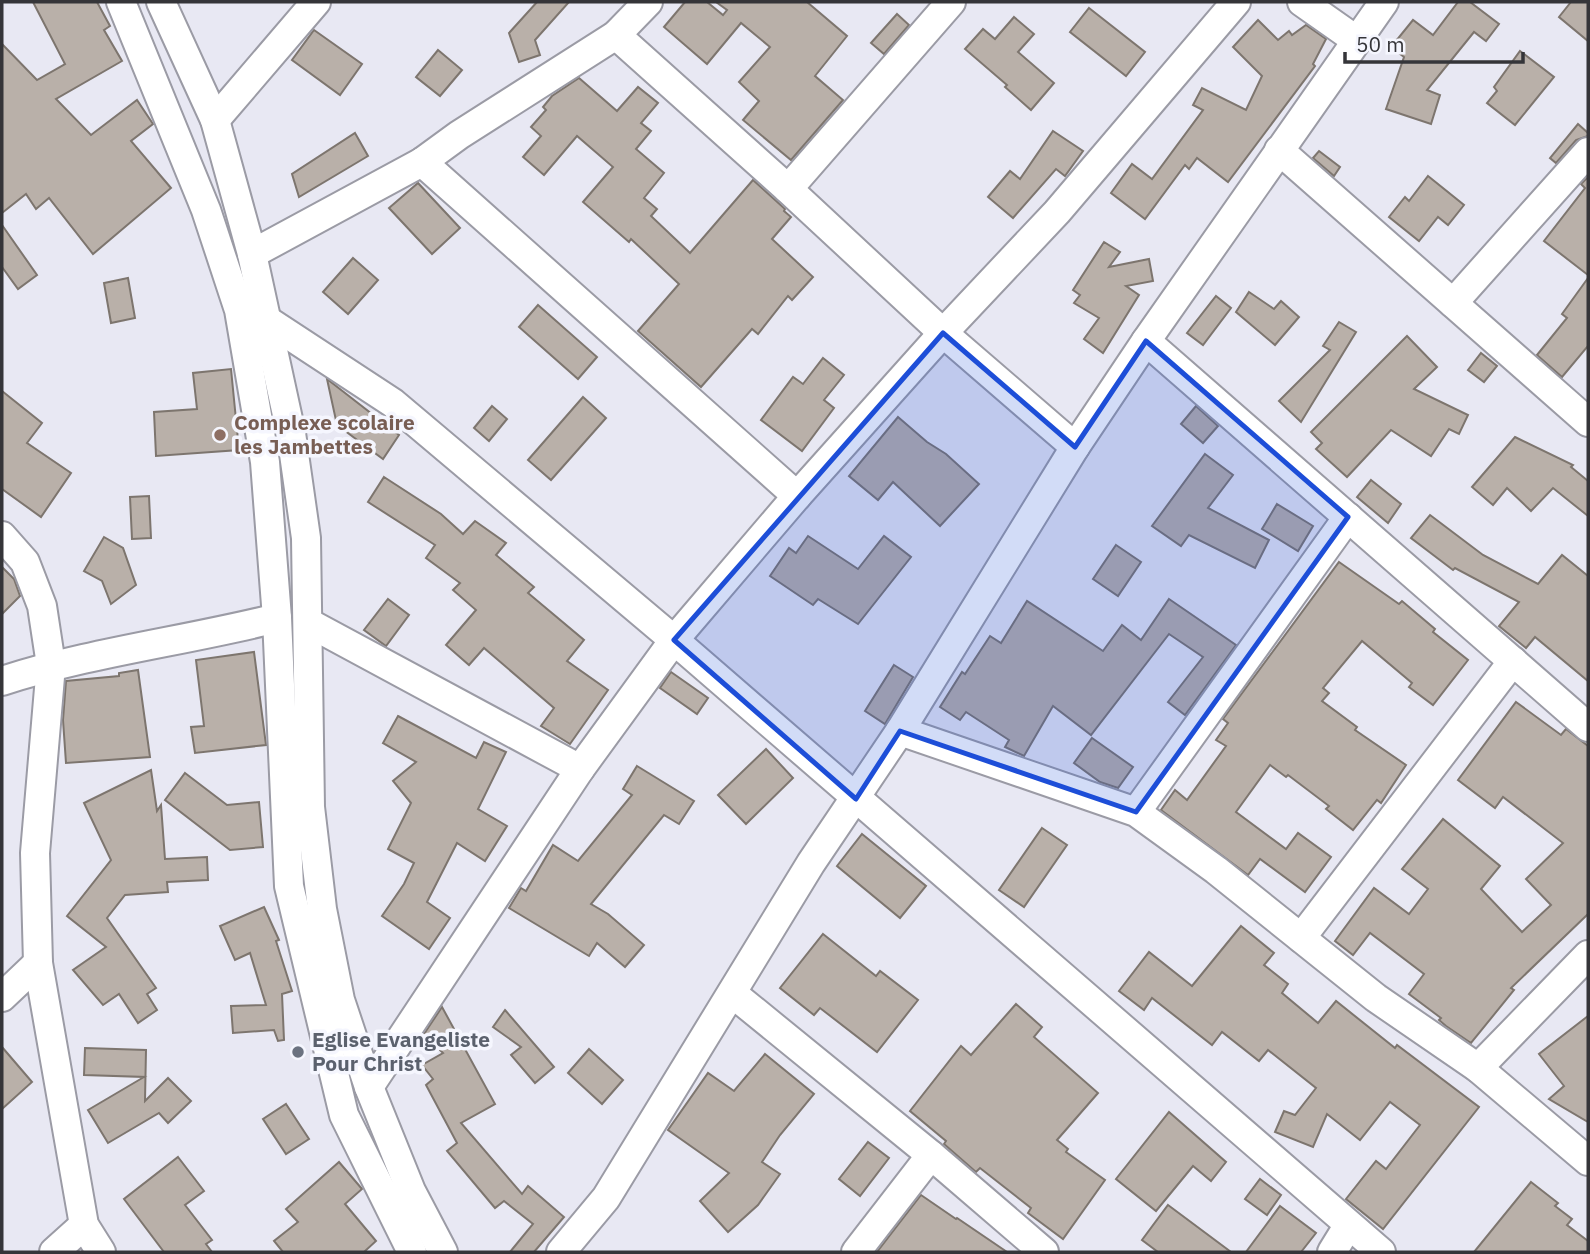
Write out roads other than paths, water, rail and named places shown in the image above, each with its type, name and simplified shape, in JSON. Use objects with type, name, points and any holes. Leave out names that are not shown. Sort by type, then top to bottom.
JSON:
[{"type":"street","points":[[121,2],[206,210],[239,310],[265,462],[278,618],[289,886],[344,1115],[412,1252]]},
{"type":"street","points":[[161,2],[215,120],[252,254],[291,433],[306,538],[310,807],[322,909],[340,1000],[369,1087],[411,1191],[443,1252]]},
{"type":"street","points":[[215,120],[316,2]]},
{"type":"street","points":[[252,254],[422,162],[459,135],[616,35],[648,2]]},
{"type":"street","points":[[788,189],[951,2]]},
{"type":"street","points":[[369,1087],[580,769],[674,640],[797,496],[943,333],[1057,212],[1236,2]]},
{"type":"street","points":[[1302,2],[1356,40]]},
{"type":"street","points":[[561,1252],[606,1198],[811,863],[900,731],[1075,447],[1146,341],[1384,2]]},
{"type":"street","points":[[616,35],[943,333],[1075,447]]},
{"type":"street","points":[[1279,150],[1588,422]]},
{"type":"street","points":[[1453,303],[1588,154]]},
{"type":"street","points":[[422,162],[797,496]]},
{"type":"street","points":[[268,321],[393,403],[674,640],[1381,1252]]},
{"type":"street","points":[[1146,341],[1588,727]]},
{"type":"street","points":[[1136,812],[1348,517]]},
{"type":"street","points":[[2,536],[24,562],[42,606],[51,665],[35,853],[38,963],[84,1225],[101,1252]]},
{"type":"street","points":[[2,681],[51,665],[215,634],[278,618]]},
{"type":"street","points":[[309,623],[580,769]]},
{"type":"street","points":[[1301,938],[1513,661]]},
{"type":"street","points":[[900,731],[1136,812],[1216,870],[1376,998],[1478,1068],[1588,1161]]},
{"type":"street","points":[[1478,1068],[1588,955]]},
{"type":"street","points":[[2,997],[38,963]]},
{"type":"street","points":[[732,993],[931,1155],[1044,1252]]},
{"type":"street","points":[[856,1252],[931,1155]]},
{"type":"street","points":[[54,1252],[84,1225]]},
{"type":"street","points":[[1332,1252],[1348,1226]]},
{"type":"place","name":"Complexe scolaire les Jambettes","points":[[220,435]]},
{"type":"place","name":"Eglise Evangeliste Pour Christ","points":[[298,1052]]}]
